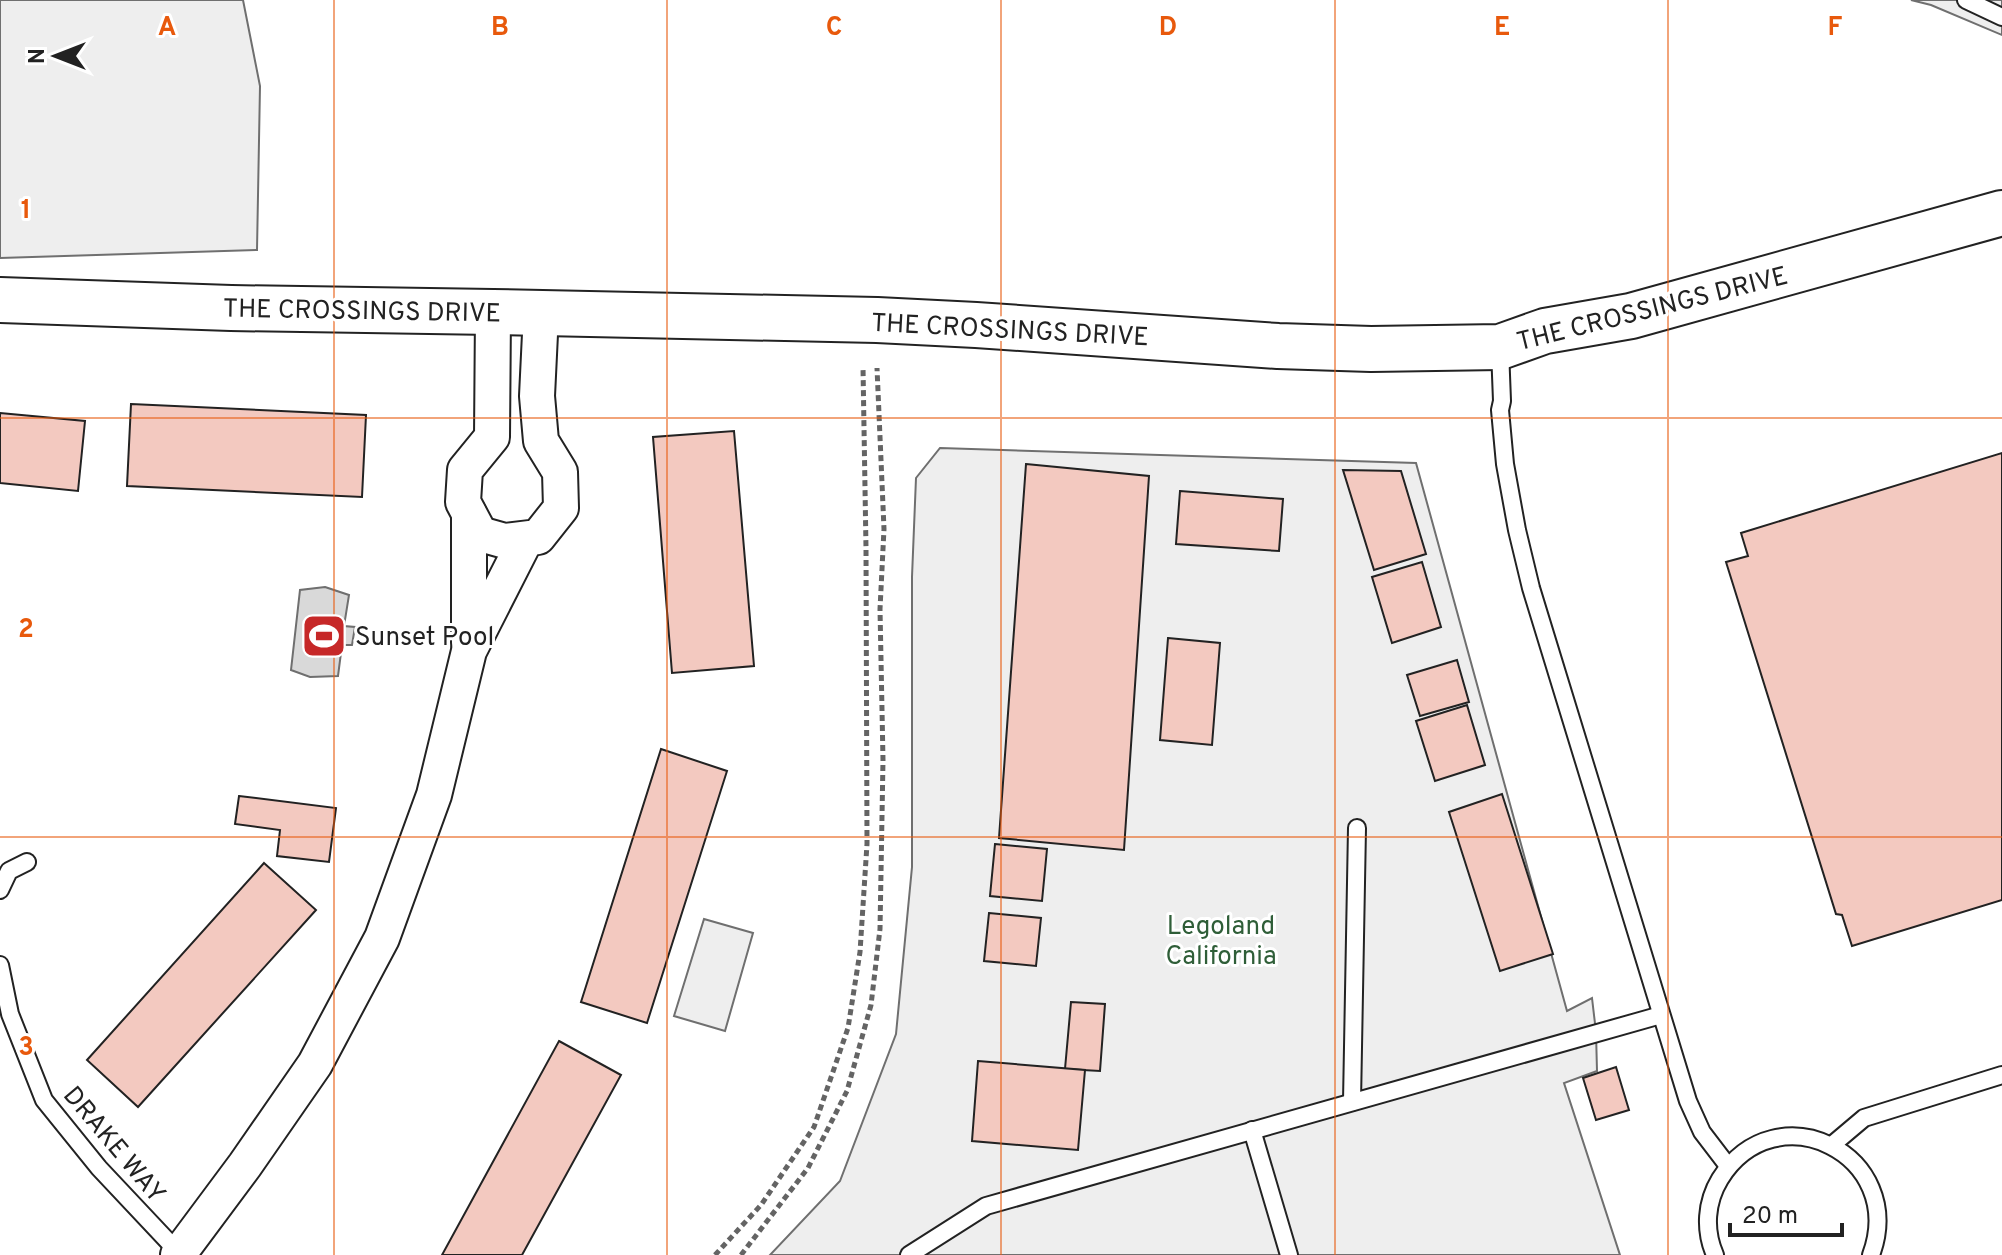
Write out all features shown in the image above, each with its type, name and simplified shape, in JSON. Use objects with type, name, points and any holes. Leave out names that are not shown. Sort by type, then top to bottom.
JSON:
[{"type":"street","name":"THE CROSSINGS DRIVE","points":[[0,300],[231,308],[892,321],[1278,346],[1371,349],[1500,347],[1545,331],[1631,316],[2002,213]]},
{"type":"street","points":[[493,312],[492,437],[465,470],[463,502],[480,534],[505,541],[538,537],[561,508],[560,472],[541,441],[537,396],[541,313]]},
{"type":"street","points":[[469,514],[469,651]]},
{"type":"street","points":[[179,1254],[315,1064],[382,938],[434,795],[469,651],[526,539]]},
{"type":"lane","points":[[1966,0],[2002,17]]},
{"type":"lane","points":[[1500,347],[1500,410],[1505,464],[1531,588],[1688,1101],[1702,1132],[1728,1166]]},
{"type":"lane","points":[[1352,1102],[1357,828]]},
{"type":"lane","points":[[0,890],[9,871],[27,862]]},
{"type":"lane","name":"DRAKE WAY","points":[[0,965],[10,1014],[44,1100],[99,1168],[179,1254]]},
{"type":"lane","points":[[909,1255],[986,1206],[1661,1015]]},
{"type":"lane","points":[[1832,1145],[1864,1118],[2002,1075]]},
{"type":"lane","points":[[1252,1130],[1289,1255]]},
{"type":"lane","points":[[1715,1255],[1709,1242],[1707,1216],[1714,1189],[1728,1166],[1749,1148],[1776,1137],[1805,1136],[1832,1145],[1854,1162],[1870,1185],[1878,1211],[1877,1239],[1871,1255]]},
{"type":"path","points":[[715,1255],[761,1205],[814,1127],[848,1028],[860,952],[867,844],[863,367]]},
{"type":"path","points":[[741,1255],[808,1168],[847,1091],[871,1005],[880,929],[883,760],[880,609],[884,529],[877,368]]},
{"type":"green space","points":[[0,0],[243,0],[260,86],[257,250],[0,258]]},
{"type":"green space","points":[[1911,0],[2002,0],[2002,35],[1931,5]]},
{"type":"green space","name":"Legoland California","points":[[940,448],[1416,463],[1567,1011],[1592,998],[1597,1071],[1564,1083],[1620,1255],[770,1255],[840,1181],[896,1034],[912,867],[912,577],[916,478]]},
{"type":"green space","points":[[704,919],[753,933],[725,1031],[674,1016]]},
{"type":"shaded area","name":"Sunset Pool","points":[[325,587],[349,595],[344,626],[355,627],[352,645],[342,645],[338,676],[310,677],[291,670],[300,590]]},
{"type":"building","points":[[131,404],[366,415],[362,497],[127,486]]},
{"type":"building","points":[[0,413],[85,421],[78,491],[0,483]]},
{"type":"building","points":[[734,431],[754,666],[672,673],[653,437]]},
{"type":"building","points":[[2002,453],[2002,900],[1852,946],[1842,915],[1836,914],[1726,562],[1748,556],[1741,533]]},
{"type":"building","points":[[1026,464],[1149,476],[1124,850],[999,838]]},
{"type":"building","points":[[1343,470],[1401,471],[1426,554],[1374,570]]},
{"type":"building","points":[[1180,491],[1283,499],[1279,551],[1176,544]]},
{"type":"building","points":[[1422,562],[1441,627],[1392,643],[1372,577]]},
{"type":"building","points":[[1168,638],[1220,643],[1212,745],[1160,740]]},
{"type":"building","points":[[1457,660],[1469,702],[1420,716],[1407,675]]},
{"type":"building","points":[[1467,705],[1485,765],[1435,781],[1416,721]]},
{"type":"building","points":[[661,749],[727,771],[647,1023],[581,1002]]},
{"type":"building","points":[[1502,794],[1553,954],[1500,971],[1449,812]]},
{"type":"building","points":[[239,796],[336,808],[329,862],[277,856],[280,830],[235,824]]},
{"type":"building","points":[[995,844],[1047,849],[1042,901],[990,896]]},
{"type":"building","points":[[264,863],[316,910],[138,1107],[87,1060]]},
{"type":"building","points":[[989,913],[1041,918],[1036,966],[984,961]]},
{"type":"building","points":[[1071,1002],[1105,1004],[1100,1071],[1065,1069]]},
{"type":"building","points":[[559,1041],[621,1075],[522,1255],[442,1255]]},
{"type":"building","points":[[978,1061],[1085,1070],[1078,1150],[972,1141]]},
{"type":"building","points":[[1616,1067],[1629,1110],[1596,1120],[1583,1078]]},
{"type":"place","name":"Sunset Pool","points":[[324,636]]}]
